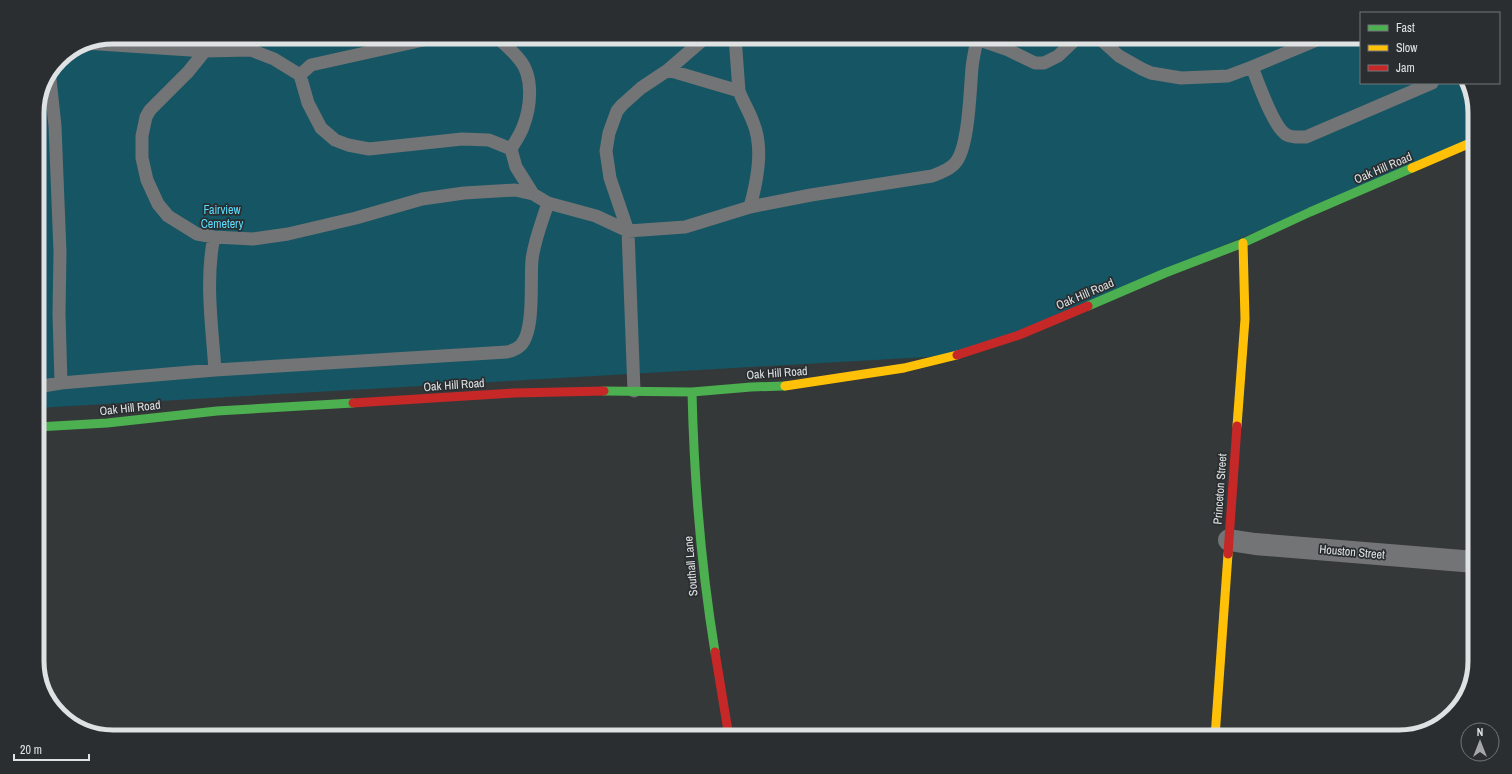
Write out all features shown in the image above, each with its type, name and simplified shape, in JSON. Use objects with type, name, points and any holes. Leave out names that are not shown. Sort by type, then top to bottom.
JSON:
[{"type":"street","name":"Oak Hill Road","points":[[44,427],[107,423],[218,411],[507,394],[598,391],[692,392],[805,384],[904,368],[950,357],[1019,335],[1164,273],[1243,243],[1310,212],[1468,144]]},
{"type":"street","name":"Princeton Street","points":[[1215,730],[1245,319],[1243,243]]},
{"type":"street","name":"Southall Lane","points":[[692,392],[693,443],[706,597],[727,730]]},
{"type":"street","name":"Houston Street","points":[[1229,540],[1255,544],[1468,561]]},
{"type":"lane","points":[[108,44],[205,50],[232,44]]},
{"type":"lane","points":[[238,44],[274,59],[300,75],[308,103],[321,128],[335,140],[348,145],[369,149],[462,139],[489,140],[511,149]]},
{"type":"lane","points":[[300,75],[311,65],[406,44]]},
{"type":"lane","points":[[504,44],[520,59],[526,70],[529,83],[528,105],[523,127],[511,149],[516,167],[533,194]]},
{"type":"lane","points":[[634,391],[628,231],[610,178],[606,151],[609,133],[617,111],[622,105],[642,88],[668,70],[698,44]]},
{"type":"lane","points":[[736,44],[739,91],[744,105],[754,122],[758,142],[759,159],[756,188],[750,207]]},
{"type":"lane","points":[[205,50],[188,72],[150,110],[146,117],[142,136],[142,158],[147,180],[158,204],[168,216],[197,234],[253,240],[288,234],[356,218],[422,199],[464,193],[515,190],[533,194],[548,203],[596,216],[628,231],[685,227],[750,207],[811,194],[932,176],[956,162],[964,144],[974,44]]},
{"type":"lane","points":[[992,44],[1035,63],[1044,63],[1058,56],[1071,44]]},
{"type":"lane","points":[[1106,44],[1119,56],[1142,69],[1151,73],[1181,78],[1228,76],[1307,44]]},
{"type":"lane","points":[[1252,67],[1279,128],[1286,135],[1295,138],[1306,137],[1430,84]]},
{"type":"lane","points":[[668,70],[739,91]]},
{"type":"lane","points":[[50,83],[55,126],[60,252],[60,384]]},
{"type":"lane","points":[[44,386],[215,370],[507,352],[521,345],[529,324],[532,260],[536,239],[548,203]]},
{"type":"lane","points":[[214,237],[210,257],[209,279],[215,370]]},
{"type":"green space","name":"Fairview Cemetery","points":[[113,44],[1360,44],[1360,84],[1462,84],[1467,99],[1468,108],[1468,143],[962,355],[44,408],[44,108],[46,95],[51,82],[67,61],[78,53],[99,45]]},
{"type":"traffic: fast","points":[[1088,306],[1165,273],[1243,243],[1412,168]]},
{"type":"traffic: fast","points":[[604,391],[692,392],[785,386]]},
{"type":"traffic: fast","points":[[692,392],[694,457],[699,522],[715,652]]},
{"type":"traffic: fast","points":[[44,427],[107,423],[217,411],[353,403]]},
{"type":"traffic: slow","points":[[1412,168],[1468,144]]},
{"type":"traffic: slow","points":[[1237,426],[1245,319],[1243,243]]},
{"type":"traffic: slow","points":[[785,386],[904,368],[957,355]]},
{"type":"traffic: slow","points":[[1215,730],[1228,554]]},
{"type":"traffic: jam","points":[[957,355],[1019,335],[1088,306]]},
{"type":"traffic: jam","points":[[353,403],[514,393],[604,391]]},
{"type":"traffic: jam","points":[[1228,554],[1237,426]]},
{"type":"traffic: jam","points":[[715,652],[728,730]]}]
